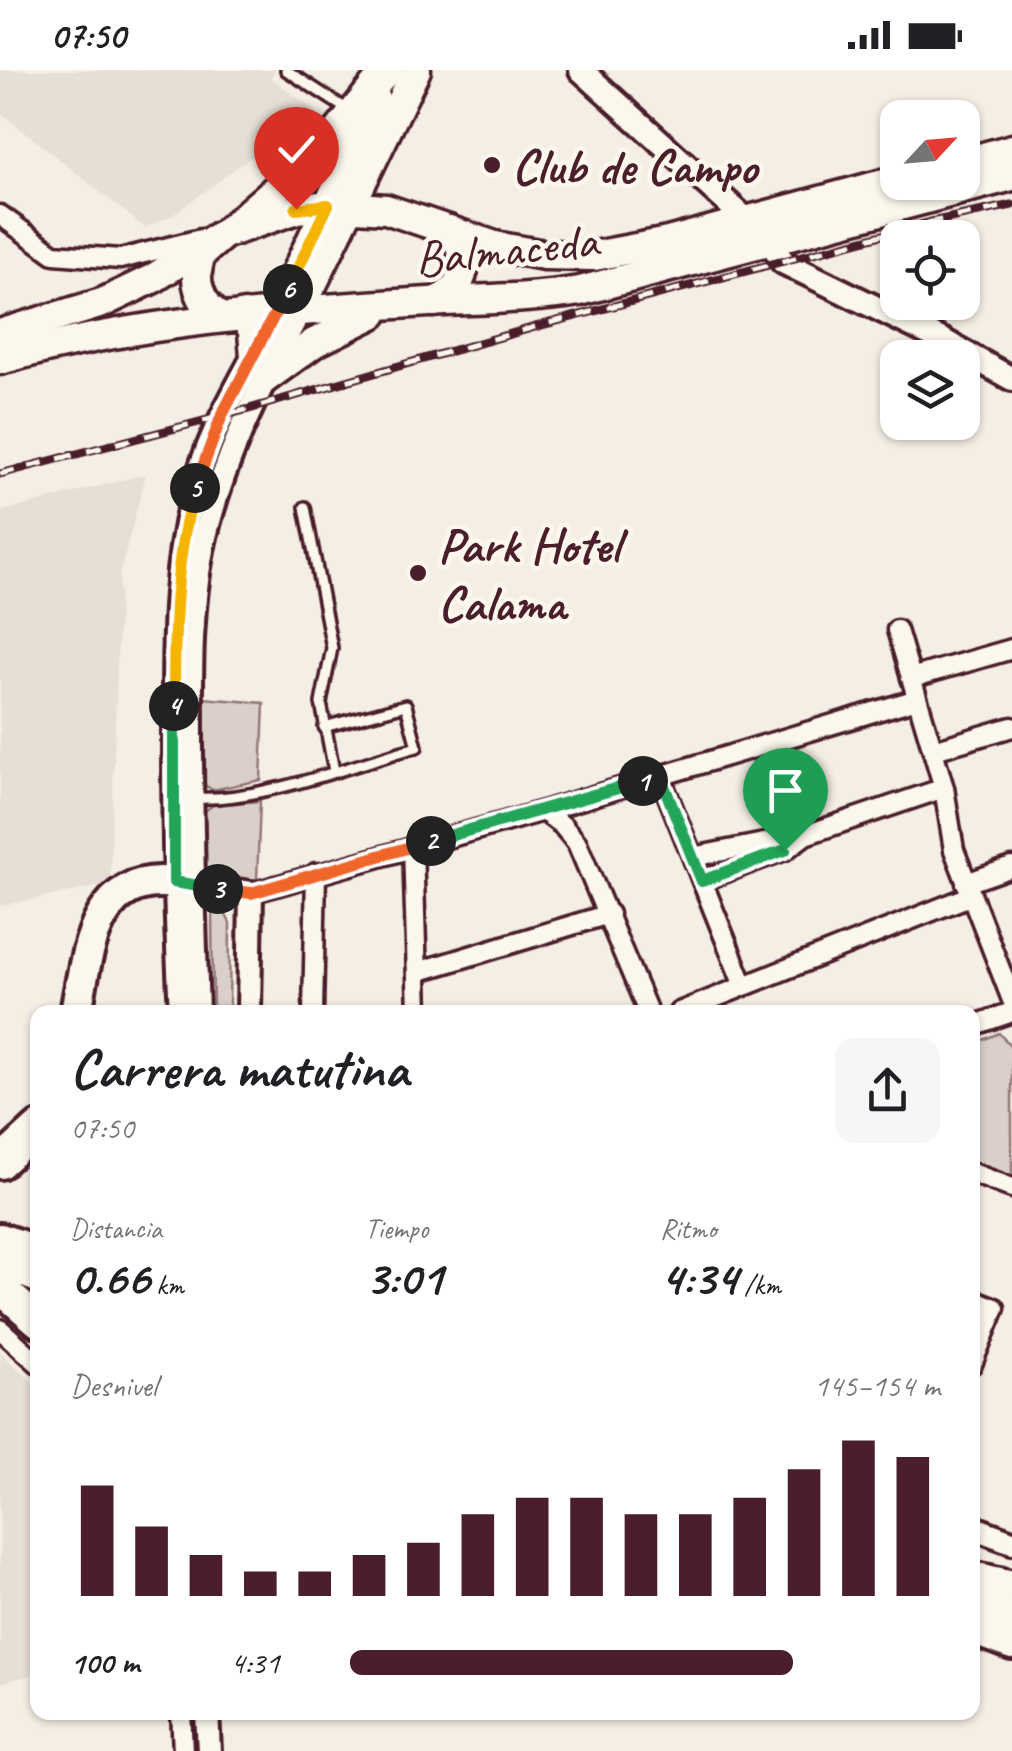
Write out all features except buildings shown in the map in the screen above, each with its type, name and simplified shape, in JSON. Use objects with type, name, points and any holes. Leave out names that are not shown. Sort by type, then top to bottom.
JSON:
[{"type":"highway","points":[[77,1005],[91,937],[100,916],[117,898],[139,886],[163,881],[183,884]]},
{"type":"highway","points":[[90,1005],[104,941],[114,920],[140,894],[183,884]]},
{"type":"highway","points":[[0,1163],[30,1135]]},
{"type":"highway","points":[[0,1239],[30,1249]]},
{"type":"highway","points":[[0,1263],[30,1274]]},
{"type":"highway","points":[[0,1288],[30,1314]]},
{"type":"highway","points":[[980,1579],[1012,1586]]},
{"type":"highway","points":[[980,1605],[1012,1617]]},
{"type":"highway","points":[[980,1633],[1012,1644]]},
{"type":"main road","points":[[390,70],[306,166],[202,253],[196,278],[201,297],[233,316],[255,340],[259,368],[391,305]]},
{"type":"main road","points":[[288,312],[339,206],[390,70]]},
{"type":"main road","points":[[339,206],[365,174],[416,70]]},
{"type":"main road","points":[[980,157],[1012,149]]},
{"type":"main road","points":[[365,174],[386,209]]},
{"type":"main road","name":"Balmaceda","points":[[0,360],[124,331],[233,316],[509,300],[580,291],[1012,176]]},
{"type":"main road","name":"Balmaceda","points":[[0,334],[75,313],[129,291],[180,263],[221,234],[296,209],[386,209],[520,251],[594,256],[643,248],[880,185]]},
{"type":"main road","points":[[434,302],[451,293],[464,269],[460,243],[449,230]]},
{"type":"street","points":[[581,70],[748,220],[771,242],[783,262],[944,340],[1012,379]]},
{"type":"street","points":[[0,215],[54,254],[120,258],[221,234]]},
{"type":"street","points":[[181,1005],[183,884],[174,688],[180,559],[191,501],[209,445],[259,368],[288,312]]},
{"type":"street","points":[[197,1005],[183,884],[191,798],[194,604],[202,551],[259,368]]},
{"type":"street","points":[[897,630],[928,752],[944,788],[954,850],[1012,1000]]},
{"type":"street","points":[[911,678],[1012,649]]},
{"type":"street","points":[[183,884],[251,893],[917,699]]},
{"type":"street","points":[[928,752],[1012,728]]},
{"type":"street","points":[[660,776],[744,986]]},
{"type":"street","points":[[693,857],[806,835],[944,788]]},
{"type":"street","points":[[542,810],[577,842],[645,1005]]},
{"type":"street","points":[[702,881],[785,850],[806,835]]},
{"type":"street","points":[[413,846],[418,1005]]},
{"type":"street","points":[[696,1005],[968,890],[1012,867]]},
{"type":"street","points":[[314,1005],[316,873]]},
{"type":"street","points":[[249,1005],[251,893]]},
{"type":"street","points":[[416,972],[609,914]]},
{"type":"street","points":[[980,1023],[1012,1012]]},
{"type":"street","points":[[980,1176],[1012,1188]]},
{"type":"street","points":[[980,1302],[995,1308],[980,1345]]},
{"type":"street","points":[[0,1328],[30,1356]]},
{"type":"street","points":[[980,1530],[1012,1542]]},
{"type":"street","points":[[182,1720],[184,1751]]},
{"type":"street","points":[[207,1720],[209,1751]]},
{"type":"street","points":[[223,1720],[224,1751]]},
{"type":"lane","points":[[286,70],[354,114]]},
{"type":"lane","points":[[304,507],[332,648],[321,703],[334,770]]},
{"type":"lane","points":[[191,798],[218,798],[274,788],[417,748],[406,706],[324,727]]},
{"type":"shaded area","points":[[0,70],[275,70],[271,78],[314,110],[173,215],[145,228],[0,112]]},
{"type":"shaded area","points":[[146,474],[120,573],[110,884],[0,906],[0,512]]},
{"type":"shaded area","points":[[202,698],[264,703],[261,780],[212,790],[198,780]]},
{"type":"shaded area","points":[[260,801],[257,879],[226,882],[197,872],[198,816],[213,805]]},
{"type":"shaded area","points":[[212,908],[224,911],[230,923],[229,1005],[213,1005]]},
{"type":"shaded area","points":[[999,1033],[1012,1048],[1012,1178],[980,1167],[980,1041]]},
{"type":"shaded area","points":[[0,1352],[30,1380],[30,1675],[0,1683]]},
{"type":"railway","points":[[0,474],[249,409],[542,325],[931,222],[1012,205]]},
{"type":"place","name":"Club de Campo","points":[[492,165]]},
{"type":"place","name":"Park Hotel Calama","points":[[418,573]]},
{"type":"route","points":[[296,209],[328,205],[255,357],[222,415],[199,473],[184,530],[176,613],[174,882],[251,893],[660,776],[702,881],[785,850]]}]
